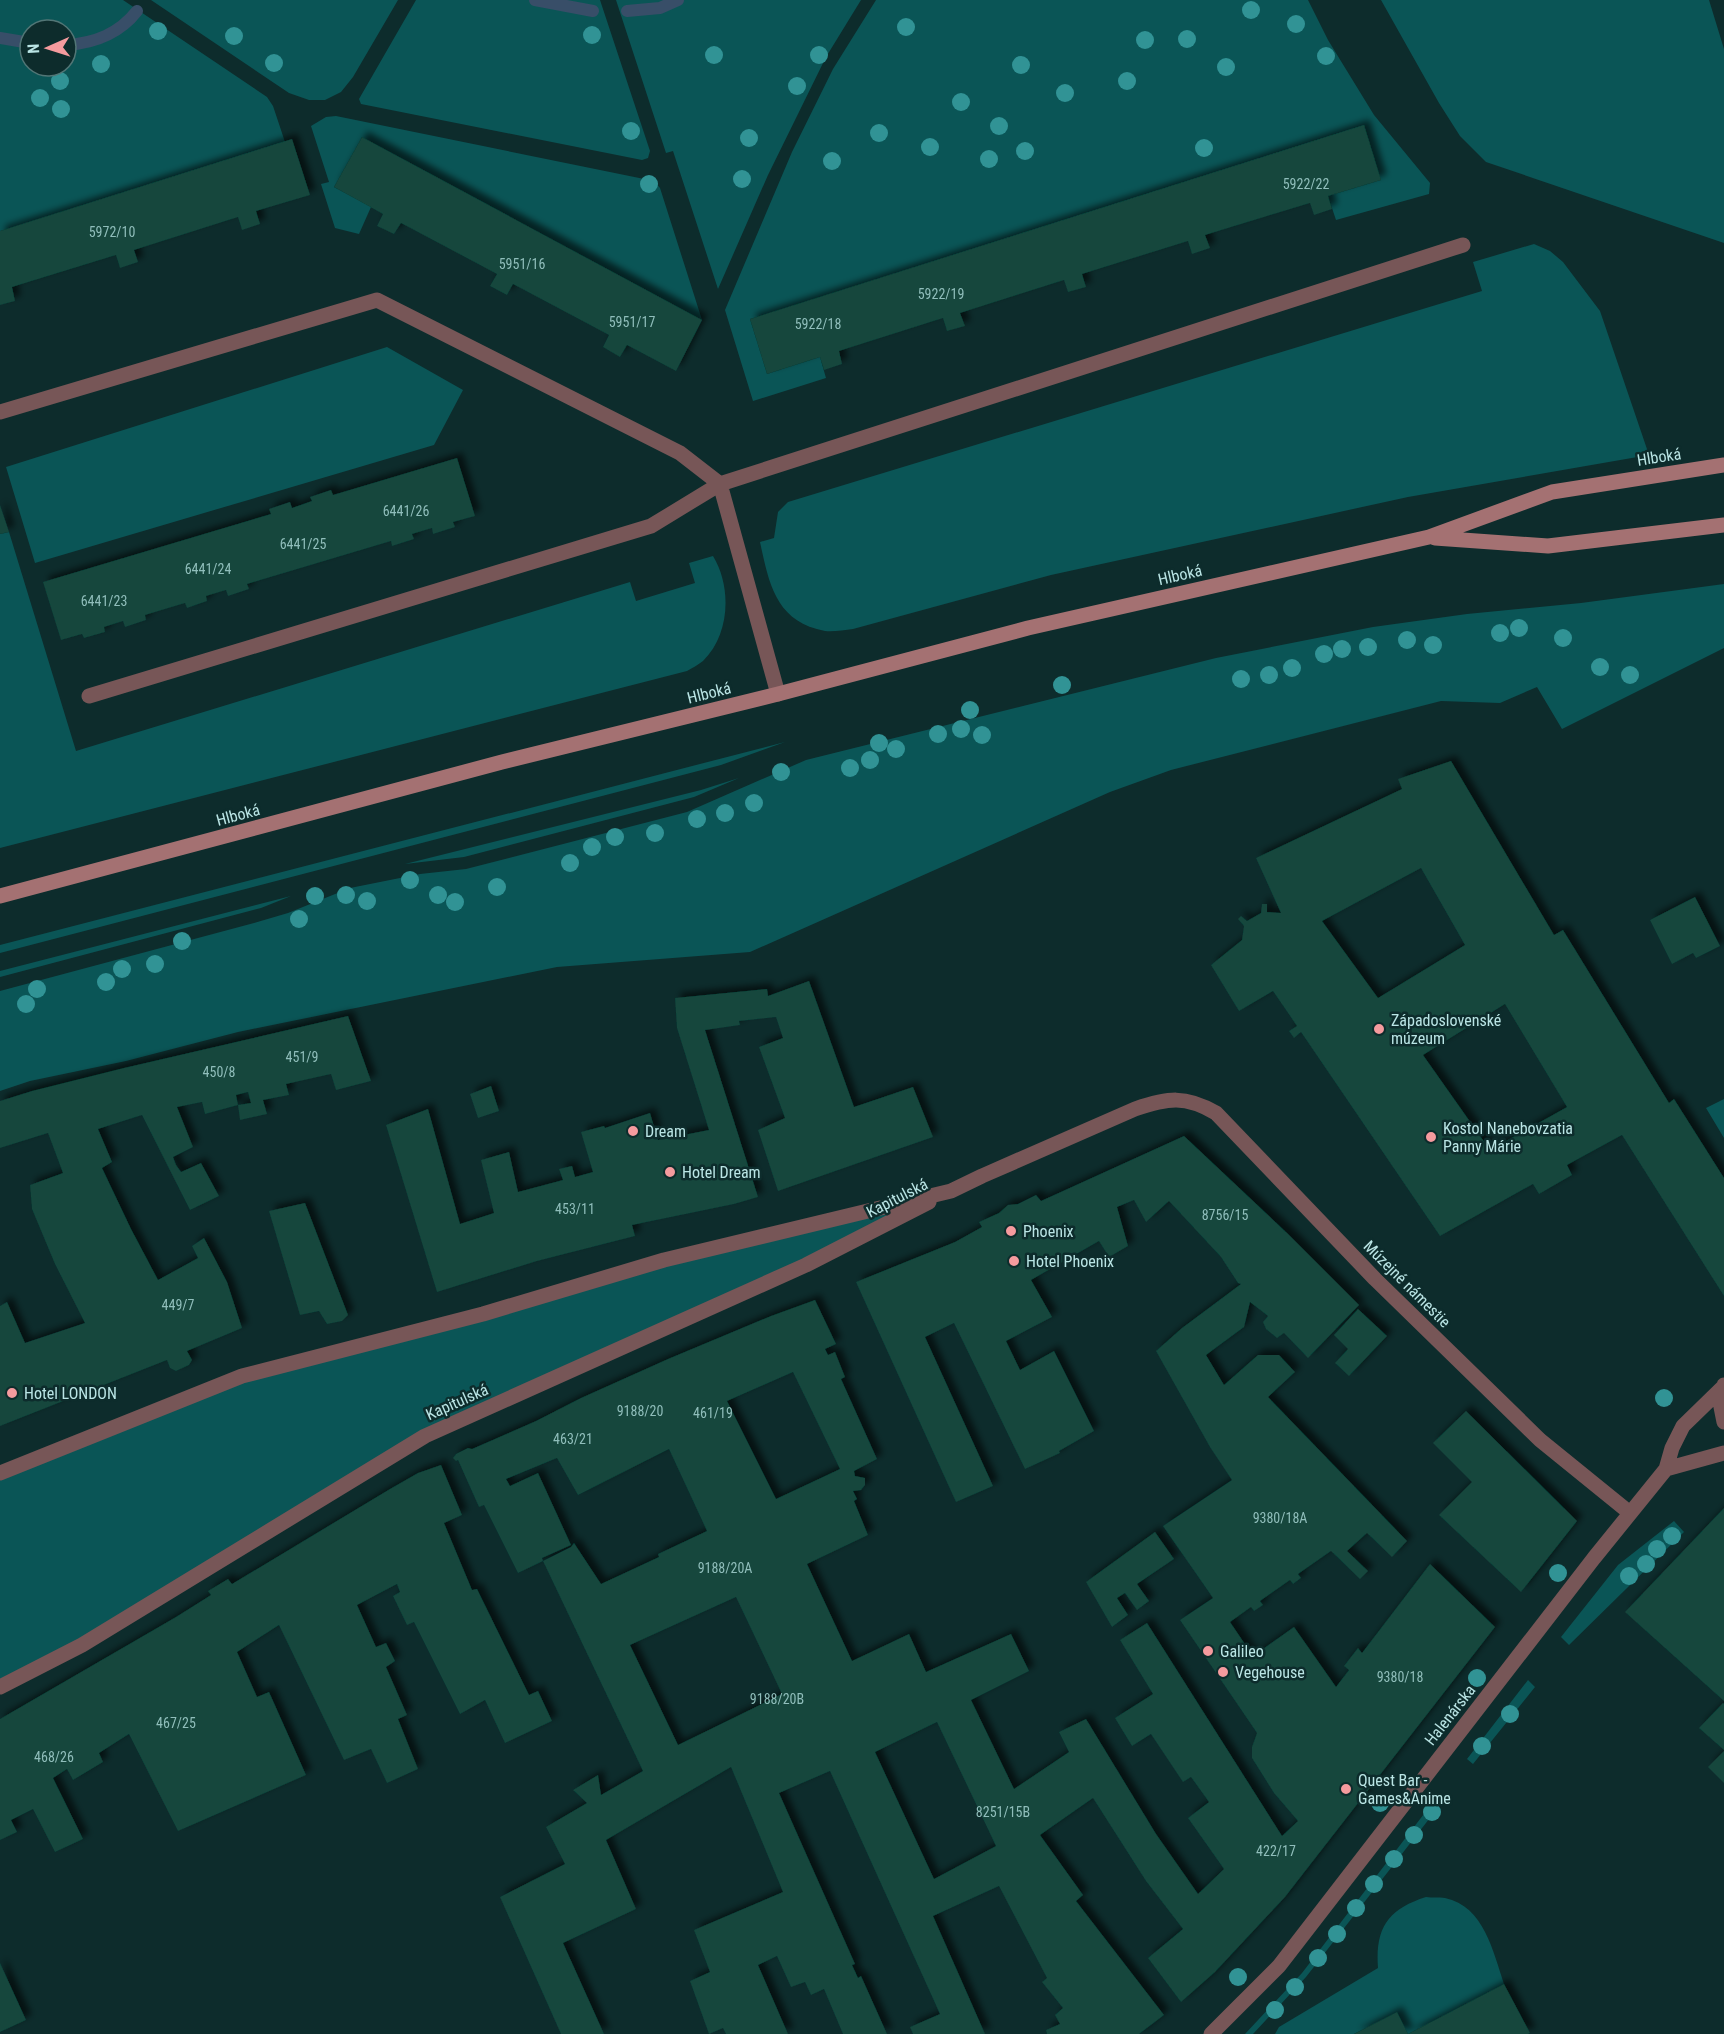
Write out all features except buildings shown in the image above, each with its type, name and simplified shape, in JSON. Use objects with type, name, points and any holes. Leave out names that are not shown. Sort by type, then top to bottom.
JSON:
[{"type":"street","points":[[89,696],[651,526],[720,484],[1463,245]]},
{"type":"street","points":[[0,412],[378,300],[680,453],[720,484],[778,694]]},
{"type":"street","name":"Hlboká","points":[[0,896],[502,762],[778,694],[1028,628],[1429,537],[1552,492],[1724,465]]},
{"type":"street","name":"Hlboká","points":[[1429,537],[1548,546],[1724,525]]},
{"type":"street","name":"Múzejné námestie","points":[[1155,1103],[1193,1101],[1216,1113],[1375,1279],[1540,1440],[1629,1513]]},
{"type":"street","name":"Kapitulská","points":[[0,1687],[82,1645],[424,1437],[806,1265],[982,1176],[1155,1103]]},
{"type":"street","name":"Kapitulská","points":[[0,1473],[242,1376],[483,1314],[664,1260],[951,1191]]},
{"type":"street","points":[[1723,1386],[1720,1402],[1724,1422]]},
{"type":"street","name":"Halenárska","points":[[1211,2034],[1279,1966],[1629,1513],[1666,1469],[1672,1448],[1683,1426],[1723,1386]]},
{"type":"street","points":[[1666,1469],[1724,1453]]},
{"type":"shaded area","points":[[0,0],[123,0],[267,97],[273,106],[285,142],[0,231]]},
{"type":"shaded area","points":[[151,0],[398,0],[353,77],[341,92],[325,100],[309,100],[289,93]]},
{"type":"shaded area","points":[[416,0],[600,0],[650,151],[648,158],[642,160],[361,104],[359,99]]},
{"type":"shaded area","points":[[616,0],[861,0],[826,57],[768,175],[718,289],[673,151],[666,153]]},
{"type":"shaded area","points":[[876,0],[1308,0],[1328,40],[1374,115],[1430,183],[1429,194],[1336,220],[1328,196],[1381,180],[1364,126],[750,319],[767,374],[820,357],[826,378],[753,401],[725,310],[792,152],[833,69]]},
{"type":"shaded area","points":[[1381,0],[1709,0],[1724,49],[1724,243],[1486,162],[1460,136]]},
{"type":"shaded area","points":[[336,116],[654,181],[660,188],[702,320],[362,137],[334,187],[371,207],[359,234],[335,228],[321,184],[329,182],[311,126],[326,117]]},
{"type":"shaded area","points":[[1534,244],[1550,251],[1563,262],[1600,311],[1649,455],[1408,497],[1051,575],[853,629],[825,631],[795,619],[785,610],[772,586],[760,542],[774,538],[778,512],[788,502],[1482,291],[1473,262]]},
{"type":"shaded area","points":[[387,347],[463,390],[434,445],[35,563],[6,467]]},
{"type":"shaded area","points":[[9,532],[76,751],[630,582],[636,601],[695,583],[689,563],[713,556],[723,582],[725,610],[719,638],[712,650],[703,661],[687,671],[0,848],[0,534]]},
{"type":"shaded area","points":[[1724,584],[1724,648],[1562,729],[1537,687],[1500,703],[1441,701],[1171,770],[1110,792],[750,952],[557,967],[238,1032],[126,1061],[30,1081],[0,1091],[0,991],[288,913],[350,888],[420,874],[466,869],[687,812],[806,760],[1216,658],[1373,627]]},
{"type":"shaded area","points":[[785,742],[721,765],[0,953],[0,945]]},
{"type":"shaded area","points":[[739,778],[694,797],[464,857],[405,864],[701,790]]},
{"type":"shaded area","points":[[291,896],[261,908],[0,977],[0,971]]},
{"type":"shaded area","points":[[1724,1099],[1724,1138],[1706,1108]]},
{"type":"shaded area","points":[[951,1191],[417,1440],[0,1686],[0,1473],[250,1374]]},
{"type":"shaded area","points":[[1674,1521],[1684,1532],[1569,1645],[1561,1637],[1618,1565]]},
{"type":"shaded area","points":[[1528,1680],[1535,1687],[1473,1764],[1467,1759]]},
{"type":"shaded area","points":[[1440,1793],[1447,1796],[1306,1977],[1253,2034],[1245,2034],[1302,1973]]},
{"type":"shaded area","points":[[1426,1897],[1445,1898],[1458,1903],[1478,1920],[1491,1945],[1504,1984],[1408,2034],[1397,2012],[1354,2034],[1275,2034],[1279,2027],[1378,1968],[1379,1942],[1387,1922],[1402,1908]]},
{"type":"waterway","points":[[535,0],[593,11]]},
{"type":"waterway","points":[[627,11],[660,8],[678,0]]},
{"type":"waterway","points":[[78,43],[106,36],[122,26],[137,11]]},
{"type":"waterway","points":[[0,38],[18,41]]},
{"type":"place","name":"Západoslovenské múzeum","points":[[1379,1029]]},
{"type":"place","name":"Dream","points":[[633,1131]]},
{"type":"place","name":"Kostol Nanebovzatia Panny Márie","points":[[1431,1137]]},
{"type":"place","name":"Hotel Dream","points":[[670,1172]]},
{"type":"place","name":"Phoenix","points":[[1011,1231]]},
{"type":"place","name":"Hotel Phoenix","points":[[1014,1261]]},
{"type":"place","name":"Hotel LONDON","points":[[12,1393]]},
{"type":"place","name":"Galileo","points":[[1208,1651]]},
{"type":"place","name":"Vegehouse","points":[[1223,1672]]},
{"type":"place","name":"Quest Bar - Games&Anime","points":[[1346,1789]]}]
